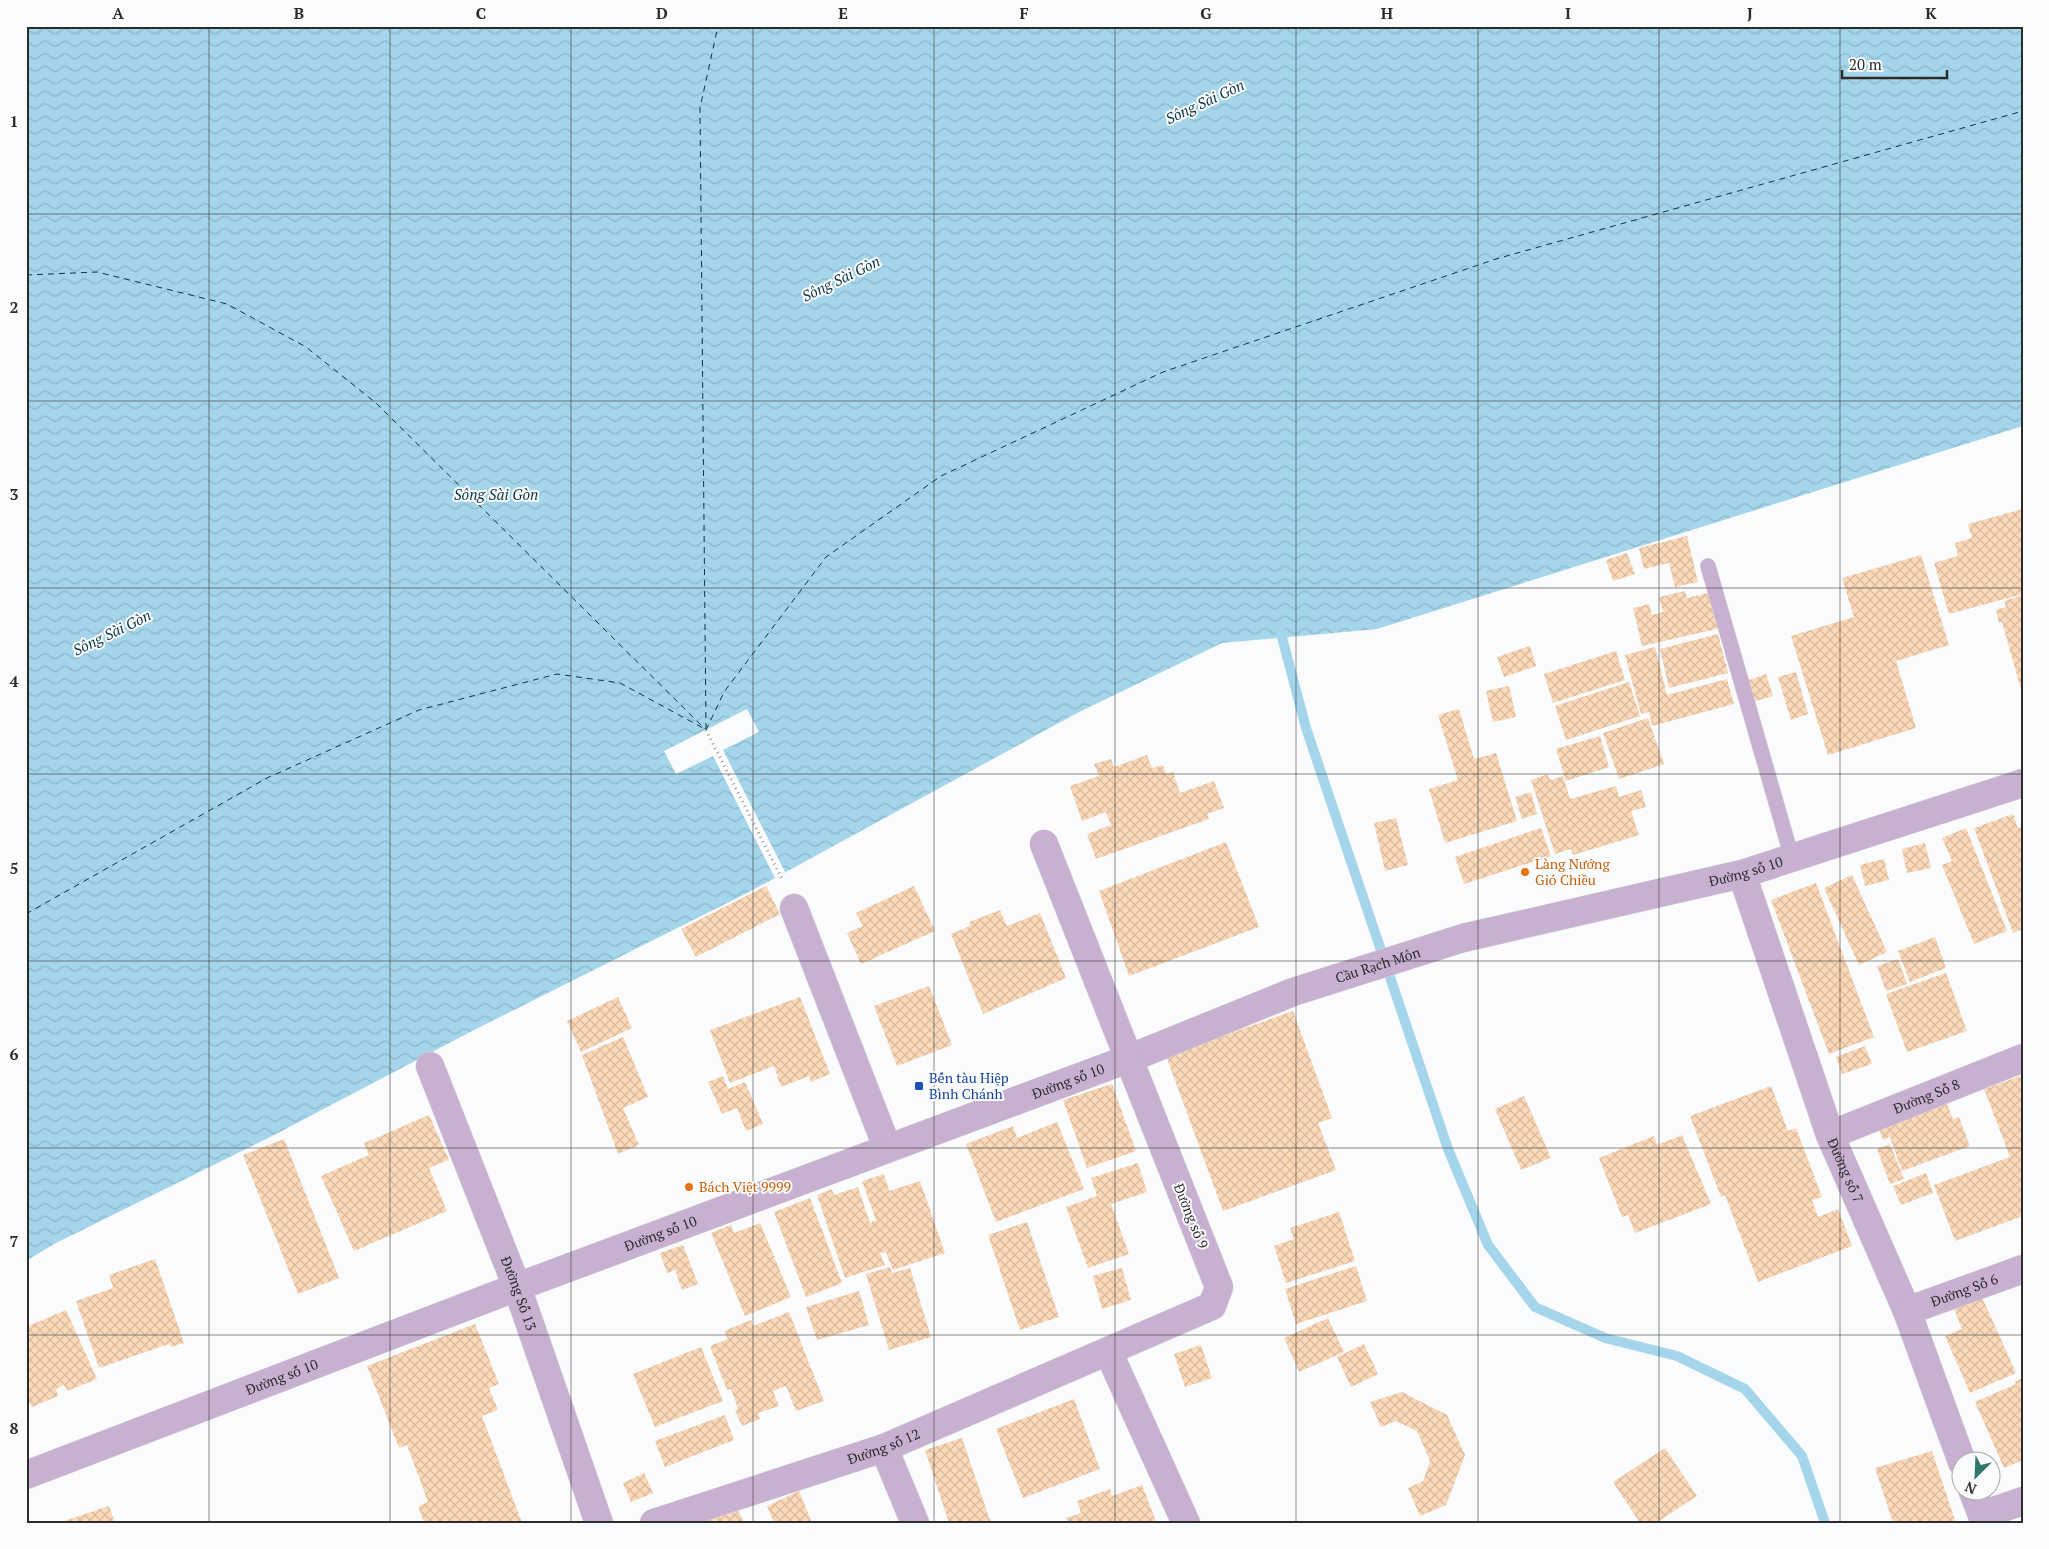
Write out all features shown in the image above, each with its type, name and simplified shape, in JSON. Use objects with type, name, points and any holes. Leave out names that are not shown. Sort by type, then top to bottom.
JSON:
[{"type":"street","name":"Đường số 10","points":[[1463,938],[1742,874],[2023,783]]},
{"type":"street","name":"Đường số 9","points":[[1044,844],[1219,1287],[1212,1306],[1108,1351]]},
{"type":"street","name":"Đường số 7","points":[[1742,874],[1830,1136],[1908,1311],[1958,1452]]},
{"type":"street","points":[[794,908],[888,1147]]},
{"type":"street","name":"Cầu Rạch Môn","points":[[1293,992],[1463,938]]},
{"type":"street","name":"Đường số 10","points":[[26,1475],[517,1287],[1128,1059],[1293,992]]},
{"type":"street","name":"Đường Số 8","points":[[1830,1136],[2023,1058]]},
{"type":"street","name":"Đường Số 13","points":[[430,1066],[517,1287],[599,1523]]},
{"type":"street","name":"Đường Số 6","points":[[1908,1311],[2023,1269]]},
{"type":"street","points":[[1108,1351],[1186,1523]]},
{"type":"street","name":"Đường số 12","points":[[654,1523],[884,1448],[1108,1351]]},
{"type":"street","points":[[884,1448],[915,1523]]},
{"type":"street","points":[[1980,1510],[2023,1501]]},
{"type":"lane","points":[[1708,566],[1792,858]]},
{"type":"path","points":[[706,730],[780,875],[794,908]]},
{"type":"water","name":"Sông Sài Gòn","points":[[26,26],[2023,26],[2023,426],[1377,629],[1222,643],[1079,712],[749,892],[474,1030],[274,1135],[56,1243],[26,1261]]},
{"type":"pier","points":[[747,709],[759,732],[723,750],[785,872],[775,878],[713,756],[676,774],[664,751]]},
{"type":"building","points":[[2023,509],[2023,594],[1949,614],[1934,563],[1958,556],[1955,543],[1972,538],[1968,524]]},
{"type":"building","points":[[1687,536],[1698,582],[1675,587],[1669,563],[1644,569],[1639,548]]},
{"type":"building","points":[[1627,553],[1635,574],[1613,581],[1606,560]]},
{"type":"building","points":[[1921,555],[1949,645],[1896,661],[1916,728],[1828,755],[1791,636],[1854,617],[1842,578]]},
{"type":"building","points":[[1685,591],[1687,598],[1712,592],[1721,628],[1642,646],[1633,608],[1649,604],[1652,615],[1663,612],[1659,597]]},
{"type":"building","points":[[2023,595],[2022,693],[2002,622],[1999,623],[1996,610],[2006,607],[2004,601]]},
{"type":"building","points":[[1718,634],[1728,673],[1669,688],[1660,649]]},
{"type":"building","points":[[1530,646],[1536,666],[1504,677],[1497,657]]},
{"type":"building","points":[[1655,647],[1667,695],[1727,679],[1734,704],[1652,726],[1649,712],[1641,714],[1625,655]]},
{"type":"building","points":[[1616,651],[1625,680],[1553,703],[1544,674]]},
{"type":"building","points":[[1796,672],[1808,714],[1791,720],[1778,677]]},
{"type":"building","points":[[1766,674],[1773,696],[1753,702],[1746,681]]},
{"type":"building","points":[[1629,682],[1640,716],[1566,740],[1555,706]]},
{"type":"building","points":[[1509,686],[1516,717],[1493,722],[1486,691]]},
{"type":"building","points":[[1459,709],[1474,759],[1496,753],[1517,821],[1445,843],[1429,789],[1458,780],[1438,715]]},
{"type":"building","points":[[1648,718],[1664,764],[1619,779],[1603,733]]},
{"type":"building","points":[[1600,736],[1609,767],[1566,781],[1556,749]]},
{"type":"building","points":[[1147,755],[1152,768],[1163,765],[1166,774],[1173,772],[1180,793],[1214,781],[1224,808],[1207,814],[1209,819],[1096,859],[1087,834],[1111,825],[1106,812],[1082,821],[1070,786],[1099,776],[1094,764],[1111,759],[1114,767]]},
{"type":"building","points":[[1548,774],[1550,780],[1563,776],[1570,799],[1616,786],[1619,797],[1641,790],[1646,807],[1631,811],[1639,835],[1573,855],[1571,849],[1555,854],[1531,780]]},
{"type":"building","points":[[1531,792],[1537,814],[1522,819],[1515,797]]},
{"type":"building","points":[[2013,814],[2018,828],[2023,826],[2023,929],[2013,933],[1974,828]]},
{"type":"building","points":[[1396,818],[1408,865],[1385,871],[1374,823]]},
{"type":"building","points":[[1541,828],[1551,856],[1464,884],[1455,857]]},
{"type":"building","points":[[1966,828],[2007,931],[1974,944],[1942,865],[1952,861],[1942,838]]},
{"type":"building","points":[[1226,842],[1259,927],[1129,976],[1099,891]]},
{"type":"building","points":[[1925,843],[1931,868],[1907,873],[1902,849]]},
{"type":"building","points":[[1884,859],[1889,880],[1865,886],[1860,865]]},
{"type":"building","points":[[1852,875],[1887,952],[1859,965],[1824,888]]},
{"type":"building","points":[[1816,883],[1874,1037],[1829,1054],[1771,900]]},
{"type":"building","points":[[766,886],[780,914],[696,957],[681,929]]},
{"type":"building","points":[[914,886],[935,931],[861,964],[847,933],[863,926],[856,913]]},
{"type":"building","points":[[1000,910],[1007,926],[1040,913],[1066,978],[983,1014],[951,934],[970,926],[969,922]]},
{"type":"building","points":[[1935,937],[1946,968],[1910,982],[1898,951]]},
{"type":"building","points":[[1898,959],[1907,984],[1886,991],[1877,966]]},
{"type":"building","points":[[1946,973],[1967,1031],[1907,1052],[1886,994]]},
{"type":"building","points":[[929,986],[952,1045],[897,1066],[874,1006]]},
{"type":"building","points":[[618,997],[632,1028],[581,1052],[567,1021]]},
{"type":"building","points":[[800,997],[830,1074],[811,1082],[809,1076],[781,1087],[774,1066],[730,1083],[710,1030]]},
{"type":"building","points":[[1293,1011],[1332,1118],[1318,1123],[1336,1170],[1223,1211],[1166,1056]]},
{"type":"building","points":[[623,1037],[648,1097],[623,1108],[639,1145],[618,1154],[582,1055]]},
{"type":"building","points":[[1865,1046],[1872,1064],[1842,1074],[1836,1057]]},
{"type":"building","points":[[2023,1075],[2023,1152],[2020,1153],[2023,1160],[2023,1216],[1955,1241],[1934,1185],[2010,1157],[1984,1089]]},
{"type":"building","points":[[723,1076],[728,1089],[745,1082],[763,1124],[746,1131],[737,1108],[722,1114],[708,1082]]},
{"type":"building","points":[[1112,1084],[1136,1151],[1087,1168],[1063,1100]]},
{"type":"building","points":[[1771,1086],[1788,1131],[1796,1128],[1822,1197],[1812,1200],[1818,1217],[1838,1209],[1852,1246],[1758,1282],[1725,1195],[1721,1197],[1690,1116]]},
{"type":"building","points":[[1524,1096],[1551,1158],[1521,1170],[1495,1109]]},
{"type":"building","points":[[1945,1099],[1953,1119],[1959,1117],[1970,1146],[1902,1171],[1890,1137],[1883,1140],[1877,1125]]},
{"type":"building","points":[[429,1115],[449,1160],[429,1168],[447,1211],[354,1251],[321,1176],[369,1155],[364,1143]]},
{"type":"building","points":[[1057,1122],[1084,1189],[996,1222],[966,1144],[1013,1126],[1017,1138]]},
{"type":"building","points":[[1682,1135],[1711,1204],[1635,1233],[1628,1215],[1622,1217],[1599,1158],[1654,1136],[1657,1145]]},
{"type":"building","points":[[284,1139],[339,1278],[298,1294],[243,1155]]},
{"type":"building","points":[[1890,1144],[1904,1179],[1890,1184],[1877,1149]]},
{"type":"building","points":[[1138,1163],[1147,1192],[1111,1204],[1129,1254],[1088,1268],[1066,1207],[1097,1196],[1091,1178]]},
{"type":"building","points":[[1926,1173],[1933,1193],[1901,1205],[1893,1186]]},
{"type":"building","points":[[884,1174],[889,1191],[920,1181],[945,1253],[893,1270],[886,1252],[880,1253],[885,1265],[845,1278],[817,1195],[832,1189],[834,1195],[858,1187],[870,1223],[876,1220],[862,1181]]},
{"type":"building","points":[[810,1198],[842,1283],[806,1297],[774,1212]]},
{"type":"building","points":[[1339,1212],[1355,1261],[1286,1283],[1274,1246],[1294,1239],[1290,1228]]},
{"type":"building","points":[[1027,1222],[1059,1317],[1020,1330],[988,1235]]},
{"type":"building","points":[[760,1223],[791,1297],[745,1316],[711,1233],[731,1225],[734,1233]]},
{"type":"building","points":[[683,1245],[698,1284],[682,1290],[675,1270],[667,1273],[660,1253]]},
{"type":"building","points":[[155,1259],[184,1343],[171,1347],[169,1344],[99,1368],[76,1301],[113,1288],[109,1275]]},
{"type":"building","points":[[1356,1266],[1367,1301],[1296,1324],[1285,1289]]},
{"type":"building","points":[[890,1267],[892,1273],[910,1268],[931,1337],[889,1350],[866,1274]]},
{"type":"building","points":[[1122,1268],[1131,1300],[1102,1309],[1093,1276]]},
{"type":"building","points":[[859,1291],[869,1325],[817,1340],[806,1307]]},
{"type":"building","points":[[1982,1297],[2016,1373],[1970,1393],[1945,1336],[1962,1329],[1954,1309]]},
{"type":"building","points":[[66,1310],[97,1379],[67,1391],[64,1385],[56,1389],[58,1396],[32,1407],[26,1398],[26,1327]]},
{"type":"building","points":[[789,1312],[824,1401],[796,1411],[786,1386],[773,1391],[779,1406],[758,1413],[760,1419],[742,1426],[735,1410],[738,1409],[731,1389],[727,1390],[710,1346],[728,1339],[724,1331],[751,1320],[753,1326]]},
{"type":"building","points":[[1328,1318],[1344,1352],[1299,1372],[1284,1338]]},
{"type":"building","points":[[475,1324],[499,1384],[489,1388],[498,1410],[482,1416],[522,1523],[424,1523],[418,1506],[428,1502],[407,1445],[399,1448],[367,1366]]},
{"type":"building","points":[[1364,1344],[1378,1374],[1351,1387],[1337,1357]]},
{"type":"building","points":[[1201,1345],[1212,1378],[1185,1387],[1174,1354]]},
{"type":"building","points":[[701,1347],[723,1401],[655,1427],[633,1374]]},
{"type":"building","points":[[2023,1378],[2023,1460],[2004,1468],[2002,1452],[1997,1452],[1975,1402],[2016,1384],[2014,1382]]},
{"type":"building","points":[[1402,1392],[1447,1415],[1465,1455],[1446,1505],[1420,1516],[1408,1488],[1423,1481],[1430,1461],[1417,1431],[1396,1421],[1381,1427],[1370,1402]]},
{"type":"building","points":[[1074,1399],[1100,1469],[1023,1498],[996,1429]]},
{"type":"building","points":[[725,1415],[734,1440],[665,1467],[655,1441]]},
{"type":"building","points":[[962,1438],[991,1523],[949,1523],[925,1450]]},
{"type":"building","points":[[1665,1448],[1697,1496],[1656,1523],[1640,1523],[1613,1482]]},
{"type":"building","points":[[1932,1451],[1956,1523],[1893,1523],[1875,1468]]},
{"type":"building","points":[[644,1473],[653,1493],[631,1502],[623,1483]]},
{"type":"building","points":[[1142,1485],[1156,1521],[1068,1523],[1066,1518],[1081,1513],[1077,1501],[1110,1489],[1112,1496]]},
{"type":"building","points":[[799,1491],[812,1523],[774,1523],[767,1506]]},
{"type":"building","points":[[734,1501],[744,1523],[686,1523]]},
{"type":"building","points":[[109,1506],[115,1523],[61,1523],[61,1522]]},
{"type":"waterway","points":[[1279,626],[1306,728],[1448,1149],[1488,1245],[1535,1307],[1605,1338],[1677,1356],[1745,1389],[1802,1456],[1825,1523]]},
{"type":"ferry route","points":[[706,729],[700,108],[718,26]]},
{"type":"ferry route","points":[[706,730],[724,692],[826,557],[941,476],[1163,372],[1496,259],[2023,111]]},
{"type":"ferry route","points":[[26,275],[97,272],[227,304],[306,347],[376,403],[705,729]]},
{"type":"ferry route","points":[[26,914],[267,778],[419,710],[557,674],[620,683],[703,728]]},
{"type":"place","name":"Làng Nướng Gió Chiều","points":[[1525,872]]},
{"type":"place","name":"Bến tàu Hiệp Bình Chánh","points":[[919,1086]]},
{"type":"place","name":"Bách Việt 9999","points":[[689,1187]]}]
